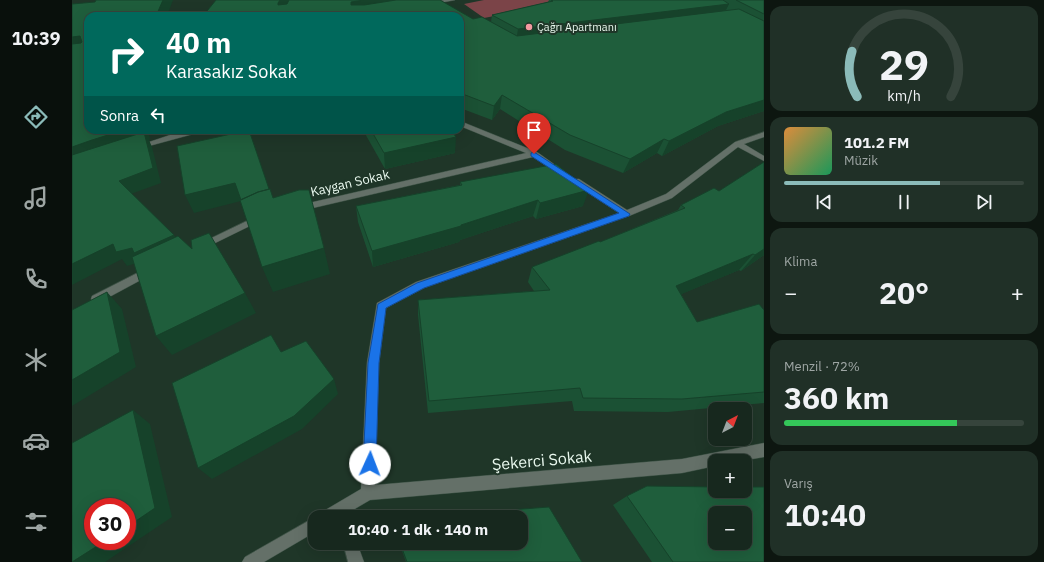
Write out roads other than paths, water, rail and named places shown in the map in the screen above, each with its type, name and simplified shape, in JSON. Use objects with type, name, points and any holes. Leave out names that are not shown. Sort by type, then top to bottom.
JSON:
[{"type":"street","points":[[424,5],[453,0]]},
{"type":"street","points":[[440,2],[446,6]]},
{"type":"street","points":[[464,126],[534,154],[626,214]]},
{"type":"street","points":[[133,148],[184,134]]},
{"type":"street","points":[[368,493],[373,363],[381,306],[428,282],[626,214],[669,196],[738,144],[764,134]]},
{"type":"street","points":[[738,144],[764,159]]},
{"type":"street","name":"Kaygan Sokak","points":[[288,210],[534,154]]},
{"type":"street","points":[[194,250],[265,216]]},
{"type":"street","points":[[91,302],[159,267]]},
{"type":"street","name":"Şekerci Sokak","points":[[343,510],[368,493],[682,466],[764,450]]},
{"type":"street","points":[[250,562],[308,528]]},
{"type":"street","points":[[352,550],[356,562]]},
{"type":"place","name":"Çağrı Apartmanı","points":[[529,27]]}]
